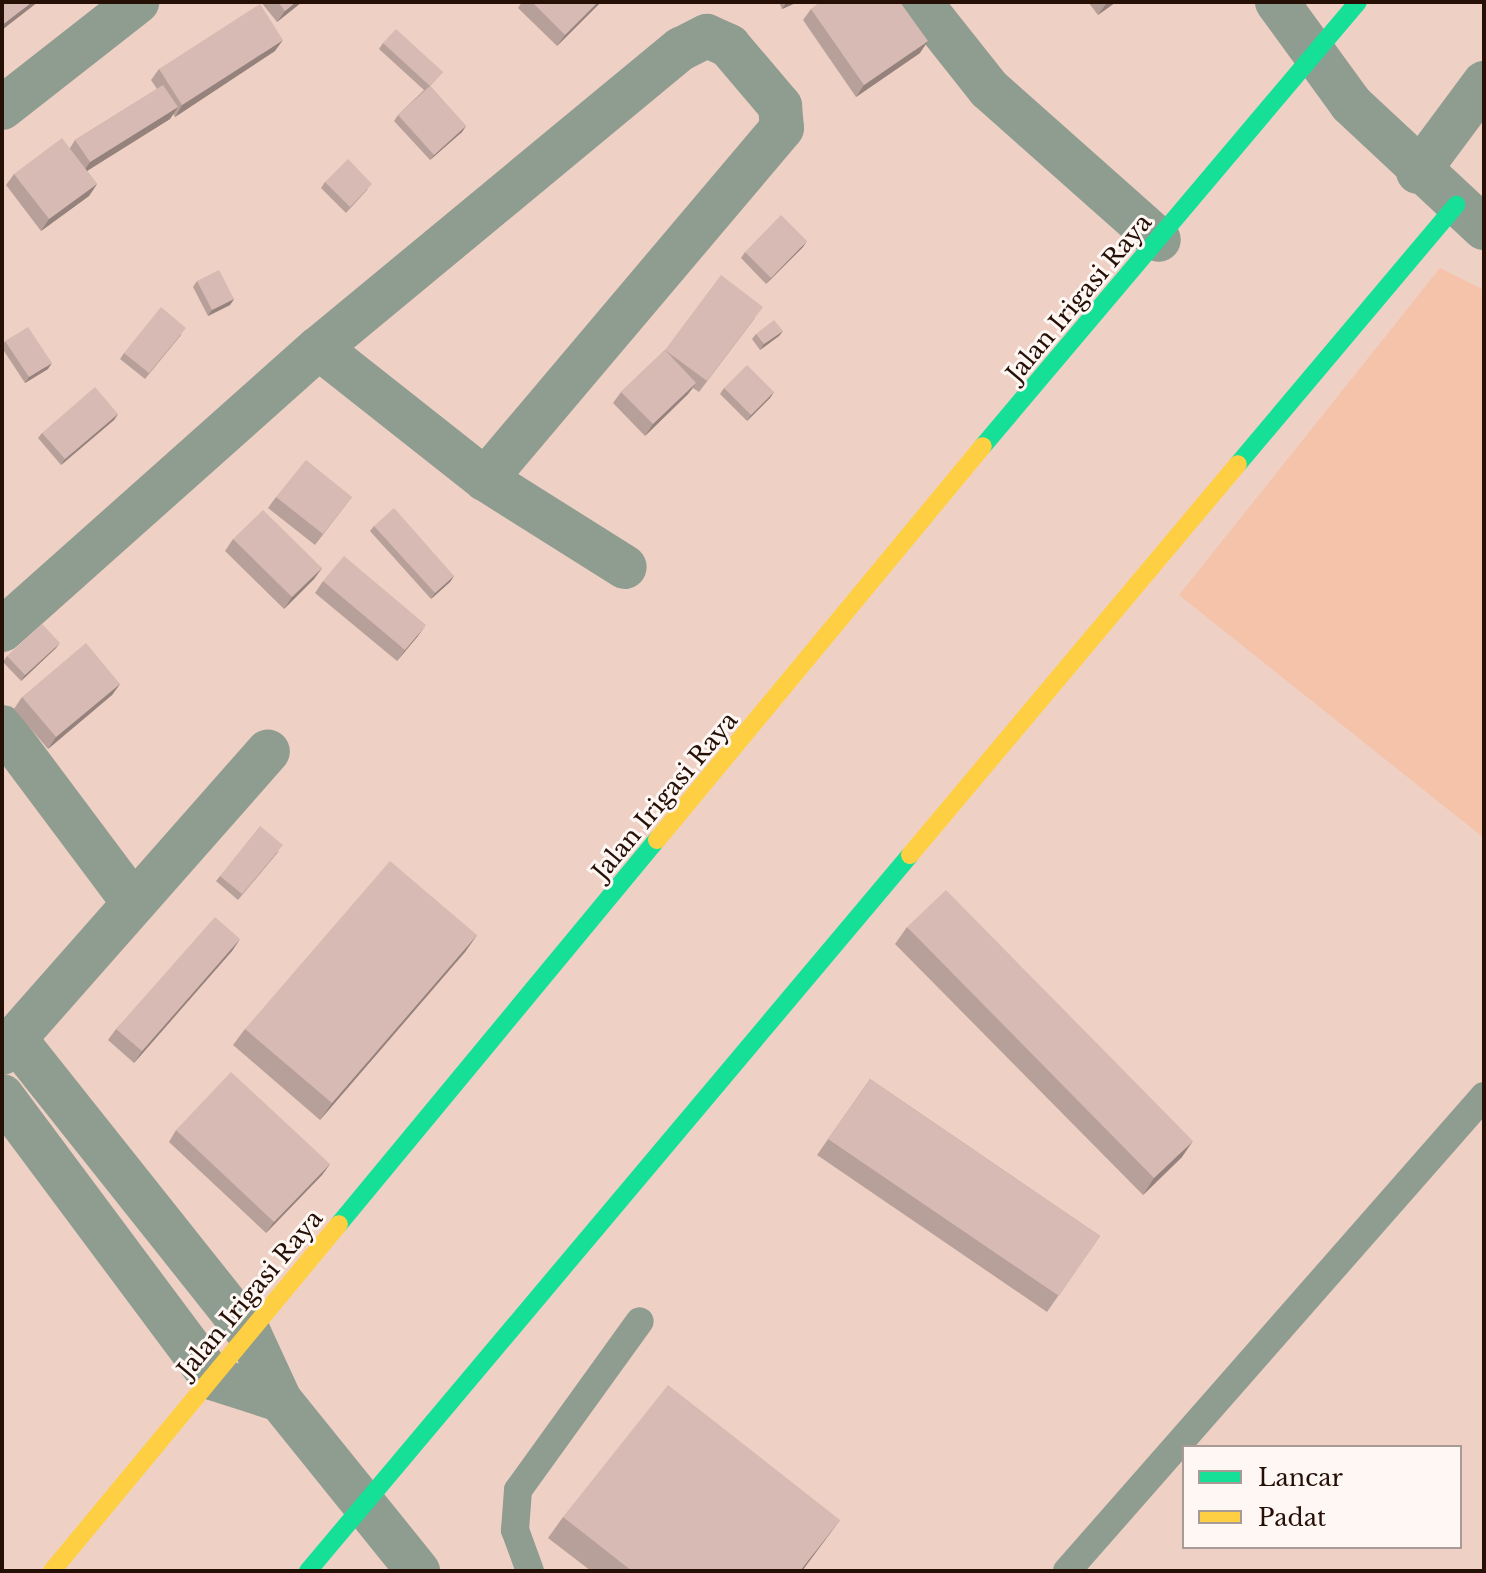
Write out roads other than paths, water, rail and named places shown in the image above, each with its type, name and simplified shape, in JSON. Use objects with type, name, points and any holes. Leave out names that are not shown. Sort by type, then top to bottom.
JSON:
[{"type":"street","points":[[2,108],[137,2]]},
{"type":"street","points":[[920,2],[989,89],[1159,240]]},
{"type":"street","points":[[308,1571],[1470,216],[1414,168],[1351,104],[1277,2]]},
{"type":"street","name":"Jalan Irigasi Raya","points":[[52,1571],[1159,240],[1311,49],[1358,2]]},
{"type":"street","points":[[2,630],[319,348],[681,49],[707,36],[729,46],[780,106],[782,128],[485,479]]},
{"type":"street","points":[[1414,168],[1484,83]]},
{"type":"street","points":[[319,348],[485,479],[625,567]]},
{"type":"street","points":[[2,727],[133,902]]},
{"type":"street","points":[[268,751],[8,1045],[249,1333],[280,1400],[418,1571]]},
{"type":"street","points":[[2,1096],[212,1378],[280,1400]]},
{"type":"lane","points":[[1067,1571],[1484,1096]]},
{"type":"lane","points":[[530,1571],[515,1530],[518,1490],[640,1321]]}]
